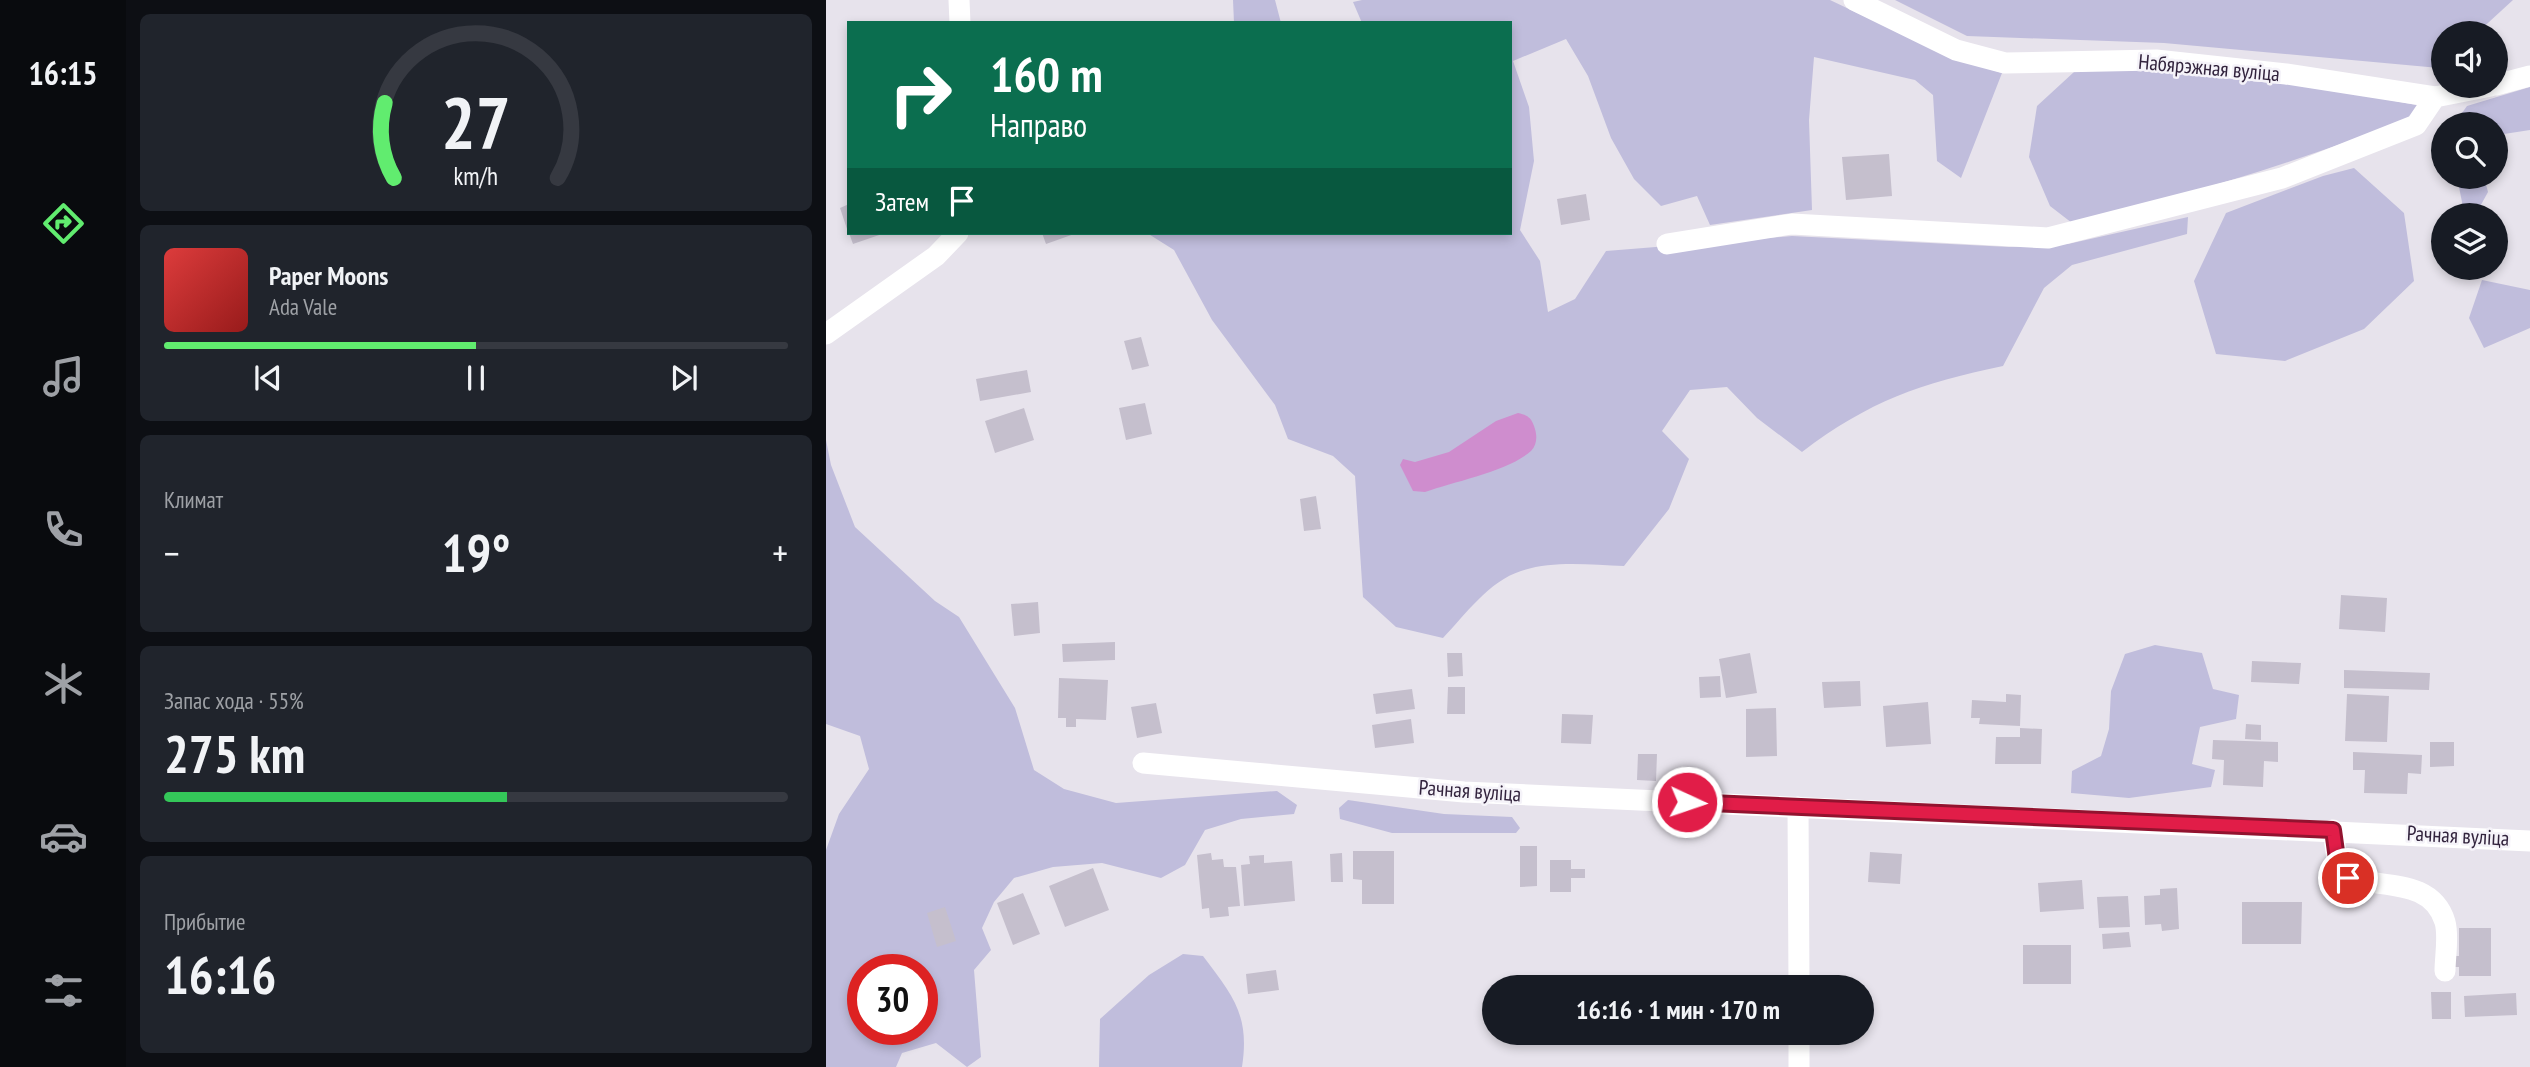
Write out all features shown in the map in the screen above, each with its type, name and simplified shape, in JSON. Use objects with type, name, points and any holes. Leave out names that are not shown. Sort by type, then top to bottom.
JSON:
[{"type":"street","points":[[960,0],[960,21]]},
{"type":"street","name":"Набярэжная вуліца","points":[[1854,0],[1956,50],[2005,63],[2156,60],[2286,74],[2431,96]]},
{"type":"street","name":"Набярэжная вуліца","points":[[2508,81],[2530,76]]},
{"type":"street","points":[[1667,244],[1792,224],[2048,239],[2282,178],[2416,125],[2434,98]]},
{"type":"street","points":[[826,334],[936,256],[956,235]]},
{"type":"street","name":"Рачная вуліца","points":[[1143,763],[1464,792],[2530,841]]},
{"type":"street","points":[[1798,807],[1799,975]]},
{"type":"street","points":[[2333,830],[2337,859],[2348,878],[2424,892],[2438,908],[2446,924],[2445,971]]},
{"type":"street","points":[[1799,1045],[1799,1067]]},
{"type":"shaded area","points":[[1233,0],[1275,0],[1280,21],[1234,21]]},
{"type":"shaded area","points":[[1830,0],[1950,57],[2002,73],[1961,178],[1937,161],[1933,95],[1915,80],[1814,57],[1809,120],[1812,210],[1710,225],[1697,196],[1661,206],[1634,179],[1611,138],[1588,76],[1566,39],[1513,61],[1529,107],[1534,161],[1520,230],[1540,261],[1548,312],[1575,299],[1606,251],[1792,236],[2009,247],[2068,244],[2188,217],[2187,234],[2072,265],[2044,288],[2003,366],[1946,379],[1897,396],[1850,419],[1802,452],[1757,418],[1727,387],[1690,390],[1662,431],[1689,459],[1669,509],[1624,566],[1559,564],[1521,571],[1498,582],[1443,638],[1396,627],[1363,597],[1355,476],[1333,456],[1288,439],[1275,405],[1212,320],[1174,250],[1150,235],[1512,235],[1512,21],[1361,21],[1353,2]]},
{"type":"shaded area","points":[[1895,0],[2513,0],[2490,21],[2431,21],[2431,67],[2164,43],[1967,36]]},
{"type":"shaded area","points":[[2149,67],[2291,82],[2422,106],[2409,120],[2284,163],[2158,202],[2072,223],[2050,206],[2029,157],[2037,106],[2074,72]]},
{"type":"shaded area","points":[[2530,87],[2530,130],[2508,133],[2508,112],[2463,112],[2467,106],[2494,98],[2508,98],[2508,94]]},
{"type":"shaded area","points":[[2354,168],[2404,213],[2414,281],[2364,329],[2285,361],[2216,354],[2194,281],[2226,213],[2323,176]]},
{"type":"shaded area","points":[[2459,189],[2487,189],[2482,203],[2462,203]]},
{"type":"shaded area","points":[[2482,280],[2530,290],[2530,328],[2484,348],[2469,318]]},
{"type":"shaded area","points":[[1518,413],[1532,420],[1536,439],[1531,451],[1509,465],[1480,475],[1425,492],[1413,491],[1400,465],[1403,459],[1415,462],[1449,452],[1496,421]]},
{"type":"shaded area","points":[[826,440],[831,465],[855,527],[935,601],[959,617],[1015,708],[1034,770],[1064,789],[1116,803],[1277,791],[1297,805],[1294,814],[1241,819],[1205,830],[1185,865],[1161,878],[1102,863],[1053,867],[1014,878],[994,902],[982,928],[991,950],[974,970],[981,1057],[967,1067],[938,1045],[938,954],[847,954],[847,1045],[929,1045],[902,1053],[896,1067],[826,1067],[826,850],[839,814],[869,769],[860,736],[826,724]]},
{"type":"shaded area","points":[[2155,645],[2202,653],[2213,689],[2239,695],[2236,719],[2200,727],[2192,764],[2215,770],[2211,787],[2129,798],[2071,793],[2072,771],[2101,756],[2109,729],[2111,691],[2125,654]]},
{"type":"shaded area","points":[[1348,800],[1444,814],[1512,817],[1520,828],[1516,833],[1392,833],[1340,819],[1339,808]]},
{"type":"shaded area","points":[[1183,954],[1203,956],[1231,995],[1244,1033],[1242,1067],[1099,1067],[1100,1019],[1149,975]]},
{"type":"building","points":[[1889,154],[1892,196],[1846,200],[1842,157]]},
{"type":"building","points":[[1586,194],[1590,220],[1561,225],[1557,199]]},
{"type":"building","points":[[847,205],[847,229],[840,208]]},
{"type":"building","points":[[850,235],[879,235],[853,244]]},
{"type":"building","points":[[1043,235],[1071,235],[1046,244]]},
{"type":"building","points":[[1141,337],[1149,366],[1132,370],[1124,341]]},
{"type":"building","points":[[1027,370],[1031,392],[980,401],[976,379]]},
{"type":"building","points":[[1145,403],[1152,434],[1126,440],[1119,408]]},
{"type":"building","points":[[1024,408],[1034,440],[995,453],[985,421]]},
{"type":"building","points":[[1316,496],[1321,529],[1304,531],[1300,499]]},
{"type":"building","points":[[2341,595],[2387,598],[2385,632],[2339,629]]},
{"type":"building","points":[[1038,602],[1040,633],[1014,636],[1011,604]]},
{"type":"building","points":[[1115,642],[1115,660],[1063,662],[1062,644]]},
{"type":"building","points":[[1447,653],[1462,653],[1463,676],[1448,677]]},
{"type":"building","points":[[1750,653],[1757,693],[1726,698],[1719,659]]},
{"type":"building","points":[[2252,661],[2301,663],[2299,684],[2251,682]]},
{"type":"building","points":[[2344,670],[2430,673],[2429,690],[2344,688]]},
{"type":"building","points":[[1720,676],[1721,697],[1700,698],[1699,677]]},
{"type":"building","points":[[1059,678],[1108,680],[1106,720],[1076,719],[1076,727],[1066,727],[1066,718],[1058,718]]},
{"type":"building","points":[[1860,681],[1861,706],[1824,708],[1822,682]]},
{"type":"building","points":[[1448,687],[1465,687],[1465,714],[1447,714]]},
{"type":"building","points":[[1412,689],[1415,709],[1376,714],[1373,694]]},
{"type":"building","points":[[2006,694],[2021,695],[2020,726],[1979,724],[1980,718],[1971,718],[1972,700],[2006,702]]},
{"type":"building","points":[[2347,694],[2389,696],[2387,742],[2345,741]]},
{"type":"building","points":[[1928,702],[1931,744],[1886,747],[1883,706]]},
{"type":"building","points":[[1156,703],[1162,733],[1137,738],[1131,707]]},
{"type":"building","points":[[1776,708],[1777,756],[1746,757],[1746,709]]},
{"type":"building","points":[[1562,714],[1593,715],[1591,744],[1561,743]]},
{"type":"building","points":[[1411,719],[1414,743],[1375,748],[1372,725]]},
{"type":"building","points":[[2246,724],[2261,725],[2261,740],[2245,739]]},
{"type":"building","points":[[2020,728],[2042,729],[2041,764],[1995,764],[1996,737],[2020,737]]},
{"type":"building","points":[[2213,740],[2278,742],[2278,762],[2264,761],[2263,787],[2223,785],[2224,760],[2212,759]]},
{"type":"building","points":[[2430,742],[2454,742],[2454,766],[2430,767]]},
{"type":"building","points":[[2353,752],[2422,755],[2421,774],[2408,773],[2407,794],[2364,793],[2365,770],[2353,770]]},
{"type":"building","points":[[1638,754],[1657,754],[1656,781],[1637,780]]},
{"type":"building","points":[[1520,846],[1537,846],[1537,886],[1520,887]]},
{"type":"building","points":[[1353,851],[1394,851],[1394,904],[1362,904],[1362,880],[1353,879]]},
{"type":"building","points":[[1870,852],[1902,854],[1900,884],[1868,882]]},
{"type":"building","points":[[1211,853],[1212,860],[1223,859],[1224,867],[1236,867],[1240,906],[1228,907],[1229,916],[1210,918],[1209,908],[1202,909],[1197,855]]},
{"type":"building","points":[[1342,853],[1343,882],[1331,882],[1330,854]]},
{"type":"building","points":[[1264,855],[1264,863],[1292,861],[1295,901],[1244,906],[1241,865],[1250,864],[1249,856]]},
{"type":"building","points":[[1550,860],[1571,860],[1571,869],[1585,869],[1585,878],[1571,878],[1571,892],[1550,892]]},
{"type":"building","points":[[1093,868],[1109,910],[1065,927],[1049,886]]},
{"type":"building","points":[[2082,880],[2084,909],[2040,912],[2038,883]]},
{"type":"building","points":[[2177,888],[2179,929],[2162,931],[2161,924],[2145,925],[2144,896],[2160,895],[2160,889]]},
{"type":"building","points":[[1023,893],[1040,934],[1013,945],[997,903]]},
{"type":"building","points":[[2128,896],[2130,927],[2099,928],[2097,897]]},
{"type":"building","points":[[2242,902],[2302,902],[2301,944],[2242,944]]},
{"type":"building","points":[[945,907],[956,941],[937,947],[927,913]]},
{"type":"building","points":[[2459,928],[2491,928],[2491,976],[2459,976],[2459,967],[2453,967],[2453,956],[2459,956]]},
{"type":"building","points":[[2129,932],[2131,947],[2103,949],[2102,934]]},
{"type":"building","points":[[2023,945],[2071,945],[2071,984],[2023,984]]},
{"type":"building","points":[[1276,970],[1279,990],[1248,994],[1246,974]]},
{"type":"building","points":[[2431,992],[2451,992],[2451,1019],[2432,1019]]},
{"type":"building","points":[[2516,993],[2517,1015],[2465,1017],[2464,996]]},
{"type":"route","points":[[1687,802],[2333,830],[2337,859],[2348,878]]}]
